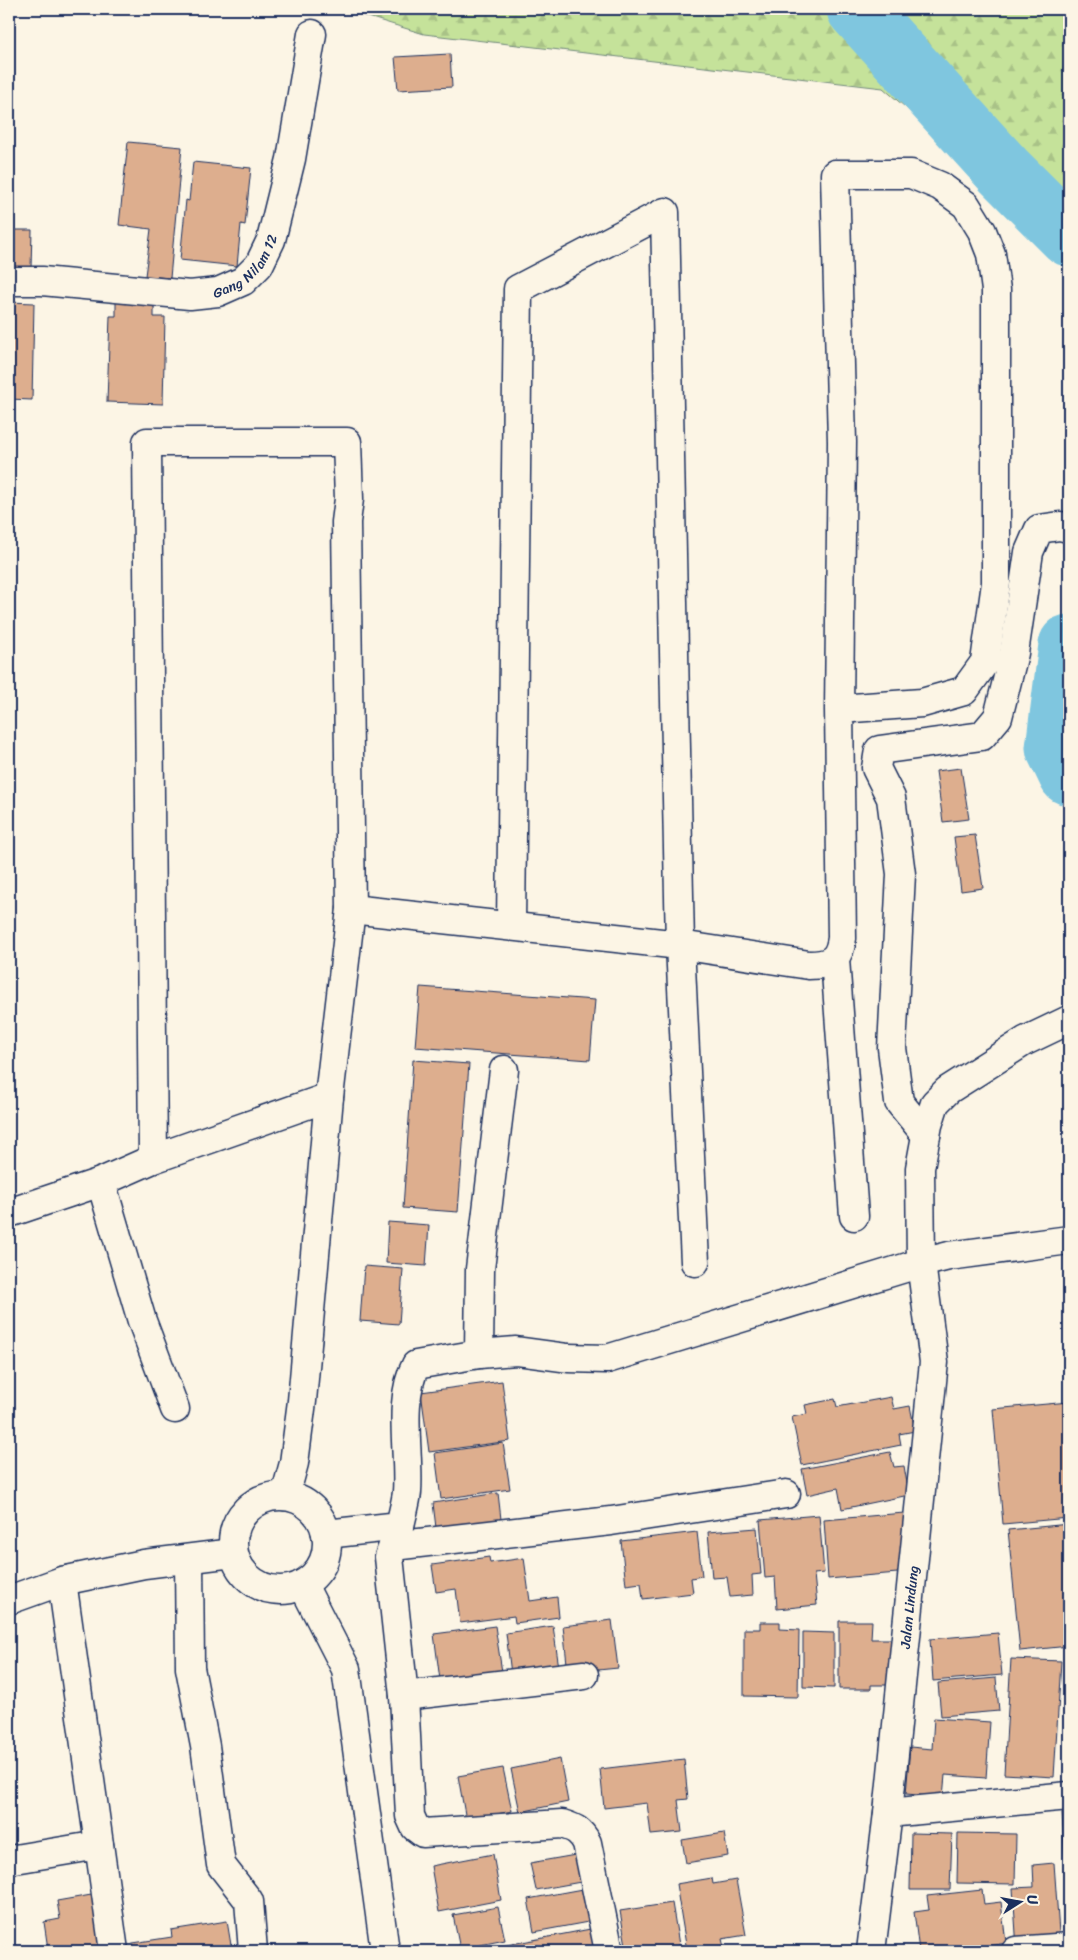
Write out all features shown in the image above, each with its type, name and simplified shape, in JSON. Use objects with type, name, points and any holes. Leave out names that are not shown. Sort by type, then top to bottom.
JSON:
[{"type":"street","name":"Gang Nilam 12","points":[[9,281],[42,281],[190,295],[218,292],[243,281],[259,265],[271,240],[290,159],[312,34]]},
{"type":"street","points":[[351,909],[680,945],[809,965],[824,965],[835,959],[841,948],[842,938],[839,709],[842,442],[835,174],[911,174],[940,186],[966,205],[982,231],[992,254],[996,290],[996,583],[985,662],[964,691],[922,703],[839,709]]},
{"type":"street","points":[[511,926],[518,289],[665,212],[680,945],[695,1262]]},
{"type":"street","points":[[153,1159],[147,442],[347,442],[349,499],[346,522],[351,909],[329,1097],[302,1402],[294,1463],[285,1496]]},
{"type":"street","points":[[926,1135],[899,1102],[892,1048],[901,874],[891,798],[876,768],[879,750],[982,736],[998,717],[1014,653],[1029,552],[1039,529],[1065,527]]},
{"type":"street","points":[[835,959],[854,1216]]},
{"type":"street","name":"Jalan Lindung","points":[[871,1951],[888,1813],[934,1362],[920,1264],[920,1168],[926,1135],[935,1103],[948,1090],[1025,1041],[1069,1020]]},
{"type":"street","points":[[479,1354],[480,1269],[504,1070]]},
{"type":"street","points":[[9,1213],[102,1182],[153,1159],[329,1097]]},
{"type":"street","points":[[102,1182],[142,1321],[176,1409]]},
{"type":"street","points":[[609,1951],[587,1843],[582,1833],[574,1827],[562,1824],[423,1833],[415,1827],[410,1816],[404,1696],[389,1557],[407,1493],[405,1423],[410,1376],[416,1366],[479,1354],[516,1351],[568,1358],[607,1359],[949,1256],[1069,1240]]},
{"type":"street","points":[[326,1534],[396,1536],[612,1521],[786,1494]]},
{"type":"street","points":[[285,1496],[299,1500],[312,1508],[321,1520],[326,1534],[327,1549],[323,1564],[315,1576],[303,1585],[290,1590],[260,1587],[248,1579],[238,1567],[233,1553],[232,1538],[236,1524],[244,1511],[256,1502],[270,1497],[285,1496]]},
{"type":"street","points":[[9,1600],[62,1581],[144,1564],[233,1553]]},
{"type":"street","points":[[189,1559],[190,1668],[205,1746],[220,1865],[249,1901],[253,1951]]},
{"type":"street","points":[[62,1581],[114,1951]]},
{"type":"street","points":[[303,1585],[346,1669],[385,1951]]},
{"type":"street","points":[[404,1696],[584,1675]]},
{"type":"street","points":[[888,1813],[1069,1796]]},
{"type":"street","points":[[9,1860],[99,1845]]},
{"type":"street","points":[[1016,1951],[1069,1947]]},
{"type":"green space","points":[[342,9],[1069,9],[1069,248],[883,88],[424,34]]},
{"type":"building","points":[[450,54],[452,87],[398,90],[395,57]]},
{"type":"building","points":[[128,142],[182,147],[170,278],[145,276],[151,229],[119,225]]},
{"type":"building","points":[[193,162],[251,168],[245,225],[241,224],[237,266],[180,260],[186,200],[189,201]]},
{"type":"building","points":[[9,230],[32,230],[31,268],[9,268]]},
{"type":"building","points":[[116,297],[154,298],[154,317],[165,317],[163,404],[107,402],[110,316],[116,316]]},
{"type":"building","points":[[9,302],[34,303],[32,400],[9,399]]},
{"type":"building","points":[[961,768],[969,819],[943,822],[936,771]]},
{"type":"building","points":[[975,835],[983,888],[961,891],[954,837]]},
{"type":"building","points":[[420,987],[595,1000],[590,1060],[415,1047]]},
{"type":"building","points":[[413,1060],[469,1064],[458,1212],[403,1208]]},
{"type":"building","points":[[388,1222],[429,1225],[426,1266],[386,1263]]},
{"type":"building","points":[[364,1266],[403,1269],[399,1324],[360,1321]]},
{"type":"building","points":[[502,1381],[510,1441],[429,1452],[421,1392]]},
{"type":"building","points":[[891,1397],[894,1409],[910,1406],[915,1431],[899,1434],[901,1445],[802,1465],[792,1417],[807,1414],[805,1405],[835,1399],[837,1407]]},
{"type":"building","points":[[1069,1402],[1069,1518],[1003,1524],[993,1409]]},
{"type":"building","points":[[503,1443],[510,1489],[441,1499],[435,1453]]},
{"type":"building","points":[[890,1452],[894,1467],[904,1466],[909,1495],[842,1509],[838,1488],[807,1495],[802,1469]]},
{"type":"building","points":[[498,1493],[502,1528],[437,1536],[433,1503]]},
{"type":"building","points":[[904,1513],[909,1572],[828,1579],[824,1520]]},
{"type":"building","points":[[819,1515],[824,1573],[814,1574],[817,1605],[777,1609],[775,1577],[765,1578],[760,1520]]},
{"type":"building","points":[[1069,1524],[1069,1646],[1020,1651],[1008,1530]]},
{"type":"building","points":[[757,1528],[761,1574],[752,1575],[753,1595],[730,1597],[727,1577],[712,1578],[708,1532]]},
{"type":"building","points":[[697,1532],[702,1576],[691,1578],[693,1593],[643,1599],[641,1583],[626,1585],[621,1541]]},
{"type":"building","points":[[489,1557],[490,1563],[524,1558],[530,1601],[557,1597],[559,1617],[515,1623],[514,1616],[460,1623],[456,1589],[436,1592],[432,1565]]},
{"type":"building","points":[[612,1620],[618,1668],[568,1673],[563,1626]]},
{"type":"building","points":[[839,1621],[872,1621],[871,1639],[897,1639],[897,1685],[871,1685],[871,1689],[839,1689]]},
{"type":"building","points":[[760,1622],[780,1622],[780,1629],[799,1630],[798,1697],[744,1696],[744,1629],[760,1629]]},
{"type":"building","points":[[495,1626],[502,1672],[440,1680],[434,1634]]},
{"type":"building","points":[[553,1626],[559,1668],[511,1674],[506,1633]]},
{"type":"building","points":[[803,1632],[834,1633],[834,1688],[803,1687]]},
{"type":"building","points":[[998,1633],[1002,1675],[933,1681],[930,1639]]},
{"type":"building","points":[[1011,1659],[1061,1661],[1054,1777],[1004,1774]]},
{"type":"building","points":[[996,1678],[999,1711],[941,1716],[938,1683]]},
{"type":"building","points":[[934,1718],[990,1722],[986,1778],[945,1775],[943,1797],[906,1794],[910,1747],[932,1749]]},
{"type":"building","points":[[1069,1719],[1069,1757],[1067,1757]]},
{"type":"building","points":[[560,1759],[568,1802],[520,1812],[511,1769]]},
{"type":"building","points":[[684,1759],[688,1799],[678,1800],[682,1832],[651,1835],[647,1803],[604,1808],[600,1769]]},
{"type":"building","points":[[503,1768],[512,1811],[466,1820],[458,1776]]},
{"type":"building","points":[[1069,1812],[1069,1865],[1065,1865],[1062,1813]]},
{"type":"building","points":[[724,1833],[728,1856],[686,1863],[682,1840]]},
{"type":"building","points":[[911,1833],[952,1834],[950,1890],[910,1890]]},
{"type":"building","points":[[958,1833],[1016,1834],[1015,1884],[957,1883]]},
{"type":"building","points":[[587,1853],[592,1880],[536,1890],[530,1863]]},
{"type":"building","points":[[493,1854],[501,1900],[439,1912],[431,1866]]},
{"type":"building","points":[[1054,1863],[1060,1947],[1017,1949],[1013,1888],[1034,1887],[1033,1865]]},
{"type":"building","points":[[1069,1874],[1069,1939],[1068,1939],[1064,1875]]},
{"type":"building","points":[[712,1878],[713,1884],[736,1880],[746,1935],[722,1939],[724,1947],[687,1951],[676,1884]]},
{"type":"building","points":[[593,1887],[599,1920],[534,1932],[528,1899]]},
{"type":"building","points":[[982,1890],[984,1904],[1001,1902],[1006,1943],[989,1946],[989,1948],[962,1951],[919,1951],[914,1912],[929,1910],[927,1896]]},
{"type":"building","points":[[97,1894],[106,1949],[65,1951],[65,1947],[48,1949],[44,1922],[60,1919],[57,1901]]},
{"type":"building","points":[[672,1903],[680,1951],[627,1951],[620,1911]]},
{"type":"building","points":[[498,1907],[505,1940],[460,1949],[453,1915]]},
{"type":"building","points":[[227,1921],[232,1951],[135,1951],[133,1943],[172,1937],[171,1930]]},
{"type":"building","points":[[601,1927],[605,1951],[496,1951],[496,1947]]},
{"type":"waterway","points":[[857,9],[1004,171],[1069,236]]},
{"type":"waterway","points":[[1069,645],[1056,748],[1069,775]]}]
